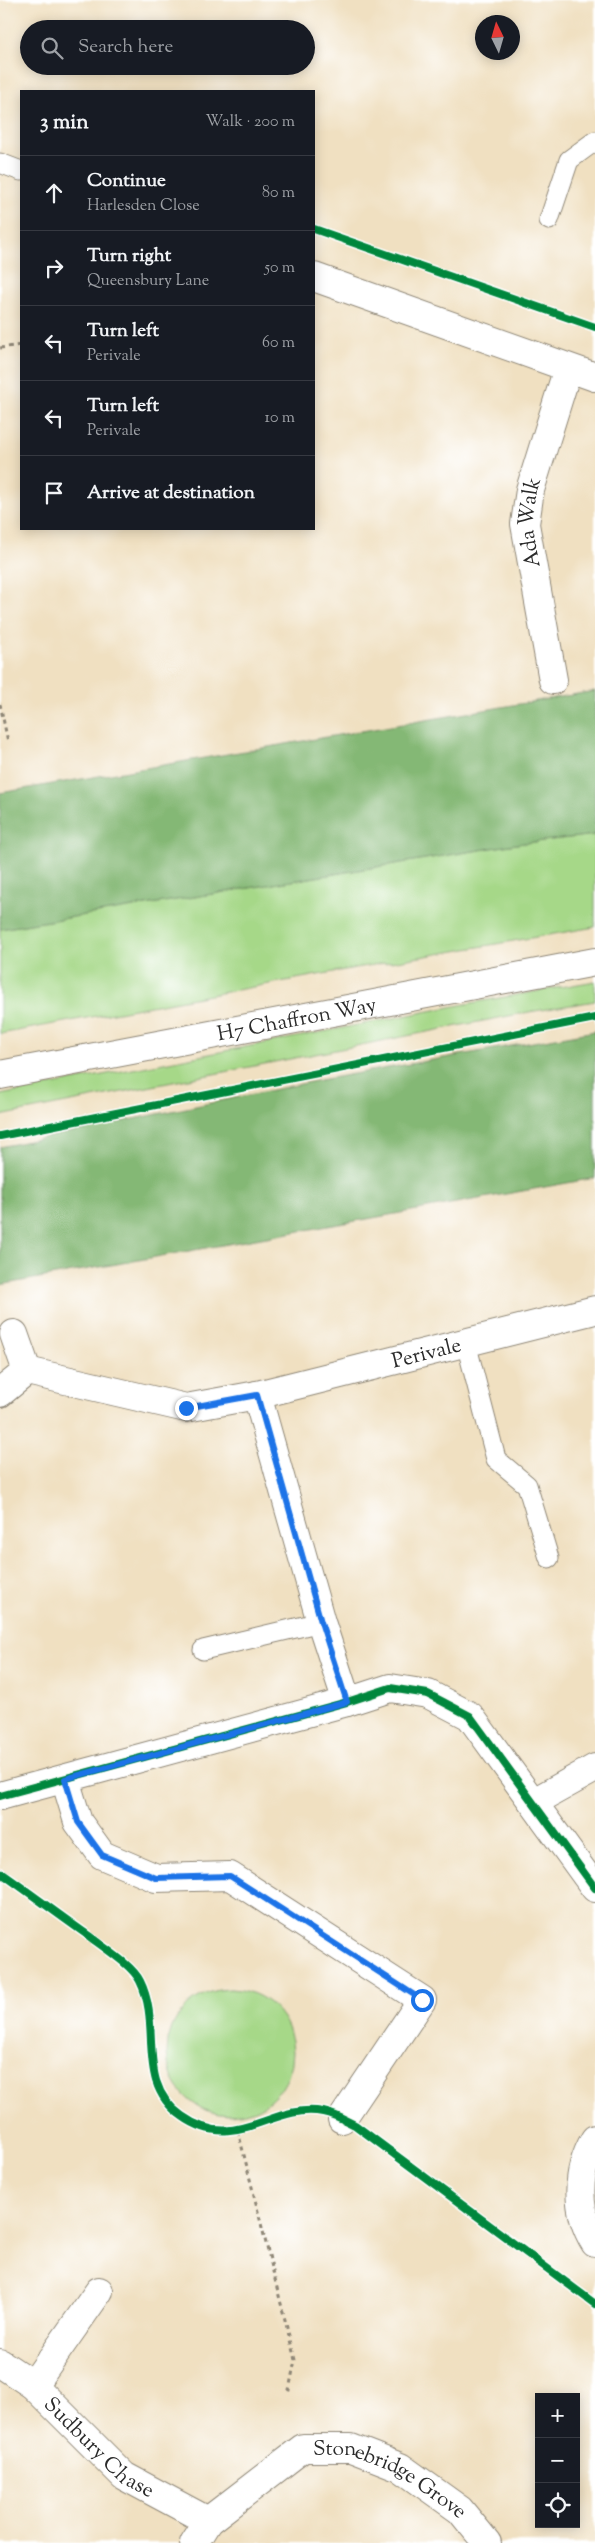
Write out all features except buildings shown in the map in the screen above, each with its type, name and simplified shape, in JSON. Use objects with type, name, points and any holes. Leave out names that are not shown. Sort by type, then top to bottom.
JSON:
[{"type":"street","points":[[315,277],[595,377]]},
{"type":"street","name":"Ada Walk","points":[[553,680],[525,524],[530,490],[568,368]]},
{"type":"street","name":"H7 Chaffron Way","points":[[0,1074],[595,962]]},
{"type":"street","name":"Perivale","points":[[27,1371],[186,1408],[257,1395],[595,1310]]},
{"type":"street","points":[[0,1393],[27,1371],[14,1334]]},
{"type":"street","points":[[257,1395],[321,1622],[347,1702]]},
{"type":"street","points":[[0,1796],[347,1702],[390,1688],[428,1694],[470,1716],[595,1888]]},
{"type":"street","points":[[534,1802],[595,1768]]},
{"type":"street","points":[[65,1779],[78,1822],[102,1855],[156,1878],[230,1876],[422,2000],[342,2119]]},
{"type":"street","points":[[595,2139],[588,2150],[578,2191],[588,2231],[595,2243]]},
{"type":"street","points":[[33,2385],[99,2291]]},
{"type":"street","name":"Sudbury Chase","points":[[0,2363],[33,2385],[124,2476],[201,2532]]},
{"type":"street","name":"Stonebridge Grove","points":[[201,2532],[303,2448],[351,2448],[400,2466],[460,2510],[487,2543]]},
{"type":"lane","points":[[549,220],[569,160],[595,141]]},
{"type":"lane","points":[[0,163],[20,171]]},
{"type":"lane","points":[[466,1343],[496,1459],[527,1485],[549,1558]]},
{"type":"lane","points":[[202,1650],[321,1622]]},
{"type":"path","points":[[0,348],[20,346]]},
{"type":"path","points":[[0,704],[8,742]]},
{"type":"path","points":[[229,2131],[247,2128]]},
{"type":"path","points":[[238,2131],[295,2360],[288,2395]]},
{"type":"green space","points":[[595,691],[595,835],[516,844],[0,929],[0,793]]},
{"type":"green space","points":[[595,835],[595,927],[350,969],[0,1034],[0,929],[516,844]]},
{"type":"green space","points":[[595,981],[595,1001],[529,1012],[0,1116],[0,1095],[460,1005]]},
{"type":"green space","points":[[595,1031],[595,1178],[0,1285],[0,1147],[320,1080]]},
{"type":"green space","points":[[230,1989],[254,1994],[274,2008],[288,2028],[293,2052],[288,2076],[274,2096],[254,2110],[230,2115],[206,2110],[186,2096],[172,2076],[167,2052],[172,2028],[186,2008],[206,1994]]},
{"type":"cycle path","points":[[315,229],[595,327]]},
{"type":"cycle path","points":[[0,1136],[595,1018]]},
{"type":"cycle path","points":[[0,1796],[347,1702],[390,1688],[428,1694],[470,1716],[595,1888]]},
{"type":"cycle path","points":[[0,1872],[109,1951],[136,1975],[140,1981],[150,2017],[154,2071],[158,2087],[167,2103],[182,2116],[201,2127],[220,2130],[237,2129],[287,2114],[305,2111],[323,2112],[339,2117],[355,2125],[595,2304]]},
{"type":"route","points":[[186,1408],[257,1395],[321,1622],[347,1702],[65,1779],[78,1822],[102,1855],[156,1878],[230,1876],[422,2000]]}]
